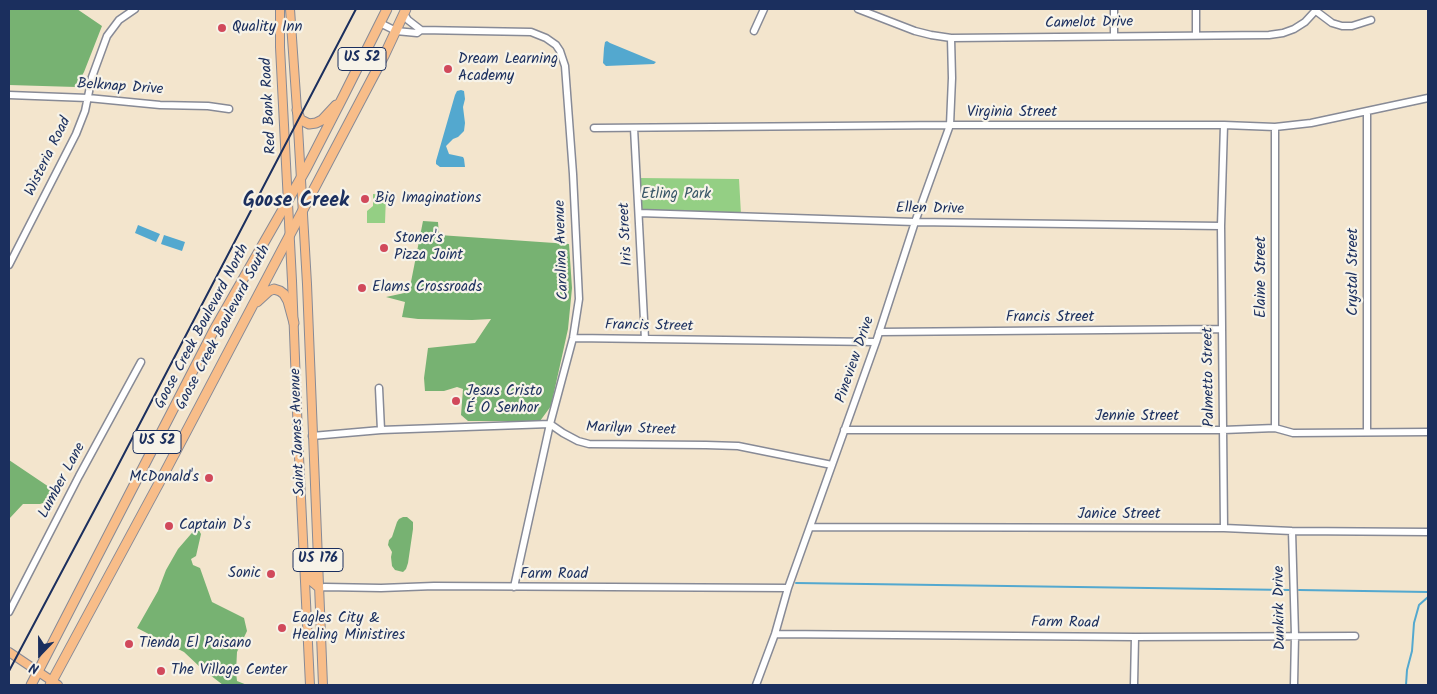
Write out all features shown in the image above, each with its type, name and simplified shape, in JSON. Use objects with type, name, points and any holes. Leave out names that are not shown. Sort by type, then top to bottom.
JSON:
[{"type":"highway","name":"Goose Creek Boulevard North","points":[[31,685],[214,330],[301,179],[387,9]]},
{"type":"highway","name":"Goose Creek Boulevard South","points":[[53,684],[384,56],[405,12]]},
{"type":"highway","points":[[297,110],[300,119],[309,124],[316,123],[322,120],[344,95]]},
{"type":"highway","points":[[247,314],[261,297],[269,291],[280,291],[288,301],[294,323]]},
{"type":"main road","name":"Red Bank Road","points":[[280,9],[280,47],[288,202]]},
{"type":"main road","name":"Red Bank Road","points":[[290,9],[301,179]]},
{"type":"main road","name":"Saint James Avenue","points":[[301,179],[323,685]]},
{"type":"main road","name":"Saint James Avenue","points":[[288,202],[310,685]]},
{"type":"main road","points":[[304,556],[307,557],[310,564],[312,582],[319,588]]},
{"type":"main road","points":[[9,652],[38,671],[53,684]]},
{"type":"main road","points":[[310,671],[314,685]]},
{"type":"street","name":"Wisteria Road","points":[[9,265],[76,134],[85,111],[92,77],[107,36],[119,20],[135,9]]},
{"type":"street","points":[[754,31],[764,9]]},
{"type":"street","name":"Camelot Drive","points":[[858,9],[874,12],[915,31],[931,36],[951,38],[1269,35],[1294,29],[1305,22],[1316,10]]},
{"type":"street","points":[[1114,9],[1114,36]]},
{"type":"street","points":[[1196,9],[1196,35]]},
{"type":"street","points":[[1316,10],[1332,22],[1342,26],[1352,26],[1371,20]]},
{"type":"street","points":[[405,12],[408,20],[421,30]]},
{"type":"street","name":"Carolina Avenue","points":[[380,23],[396,31],[417,33],[421,30],[531,32],[552,41],[560,51],[565,66],[574,174],[579,298],[572,338],[550,424],[514,587]]},
{"type":"street","name":"Pineview Drive","points":[[756,685],[775,634],[788,588],[876,342],[914,222],[950,125],[951,38]]},
{"type":"street","name":"Belknap Drive","points":[[9,95],[88,98],[229,109]]},
{"type":"street","name":"Virginia Street","points":[[594,128],[950,125],[1224,125],[1275,127],[1311,124],[1428,98]]},
{"type":"street","name":"Crystal Street","points":[[1367,112],[1367,432]]},
{"type":"street","name":"Palmetto Street","points":[[1224,125],[1222,226],[1224,528]]},
{"type":"street","name":"Elaine Street","points":[[1275,127],[1275,428]]},
{"type":"street","name":"Iris Street","points":[[634,128],[645,339]]},
{"type":"street","name":"Ellen Drive","points":[[639,213],[914,222],[1222,226]]},
{"type":"street","name":"Francis Street","points":[[879,332],[1222,329]]},
{"type":"street","name":"Francis Street","points":[[572,338],[876,342]]},
{"type":"street","name":"Lumber Lane","points":[[9,612],[141,362]]},
{"type":"street","points":[[379,388],[381,430]]},
{"type":"street","points":[[312,436],[381,430],[550,424]]},
{"type":"street","name":"Marilyn Street","points":[[550,424],[578,441],[589,444],[738,446],[832,465]]},
{"type":"street","name":"Jennie Street","points":[[844,430],[1223,430],[1275,428],[1293,433],[1428,432]]},
{"type":"street","name":"Janice Street","points":[[810,528],[1224,528],[1292,531],[1428,532]]},
{"type":"street","name":"Dunkirk Drive","points":[[1292,531],[1295,635],[1294,685]]},
{"type":"street","name":"Farm Road","points":[[319,588],[434,586],[788,588]]},
{"type":"street","name":"Farm Road","points":[[775,634],[1135,637],[1355,636]]},
{"type":"street","points":[[1134,685],[1135,637]]},
{"type":"green space","points":[[9,9],[77,9],[102,26],[76,87],[9,85]]},
{"type":"green space","name":"Etling Park","points":[[639,178],[739,179],[741,214],[644,211],[641,209]]},
{"type":"green space","points":[[373,194],[386,195],[385,223],[367,223],[367,211],[373,206]]},
{"type":"green space","points":[[423,221],[438,222],[439,235],[569,244],[572,288],[568,329],[551,406],[540,421],[468,421],[461,415],[463,389],[457,387],[444,391],[425,391],[424,378],[428,348],[475,343],[491,319],[418,319],[402,317],[405,302],[386,297],[409,292]]},
{"type":"green space","points":[[9,460],[58,493],[52,500],[40,504],[23,504],[9,519]]},
{"type":"green space","points":[[403,517],[407,517],[413,522],[413,529],[408,563],[403,572],[395,570],[392,566],[392,552],[388,545],[397,522]]},
{"type":"green space","points":[[197,527],[201,534],[196,556],[191,559],[193,565],[200,568],[212,602],[244,618],[247,631],[237,652],[236,672],[237,681],[247,685],[223,685],[184,652],[137,628],[158,591],[166,570],[178,549]]},
{"type":"water","points":[[607,41],[656,62],[654,64],[606,66],[603,63],[605,42]]},
{"type":"water","points":[[457,91],[464,91],[465,99],[463,107],[464,131],[446,146],[449,154],[463,157],[465,167],[440,167],[436,164],[436,161],[455,95]]},
{"type":"water","points":[[138,225],[160,234],[156,242],[135,233]]},
{"type":"water","points":[[164,235],[185,242],[182,251],[161,244]]},
{"type":"waterway","points":[[796,583],[1289,590]]},
{"type":"waterway","points":[[1299,590],[1428,592]]},
{"type":"waterway","points":[[1406,685],[1407,670],[1412,651],[1414,623],[1419,605],[1428,597]]},
{"type":"railway","points":[[9,671],[356,9]]},
{"type":"place","name":"Quality Inn","points":[[222,28]]},
{"type":"place","name":"Dream Learning Academy","points":[[448,69]]},
{"type":"place","name":"Big Imaginations","points":[[365,199]]},
{"type":"place","name":"Stoner's Pizza Joint","points":[[384,248]]},
{"type":"place","name":"Elams Crossroads","points":[[362,288]]},
{"type":"place","name":"Jesus Cristo É O Senhor","points":[[456,401]]},
{"type":"place","name":"McDonald's","points":[[209,478]]},
{"type":"place","name":"Captain D's","points":[[169,526]]},
{"type":"place","name":"Sonic","points":[[271,574]]},
{"type":"place","name":"Eagles City & Healing Ministires","points":[[282,628]]},
{"type":"place","name":"Tienda El Paisano","points":[[129,644]]},
{"type":"place","name":"The Village Center","points":[[161,671]]},
{"type":"district","name":"Goose Creek","points":[[296,203]]}]
